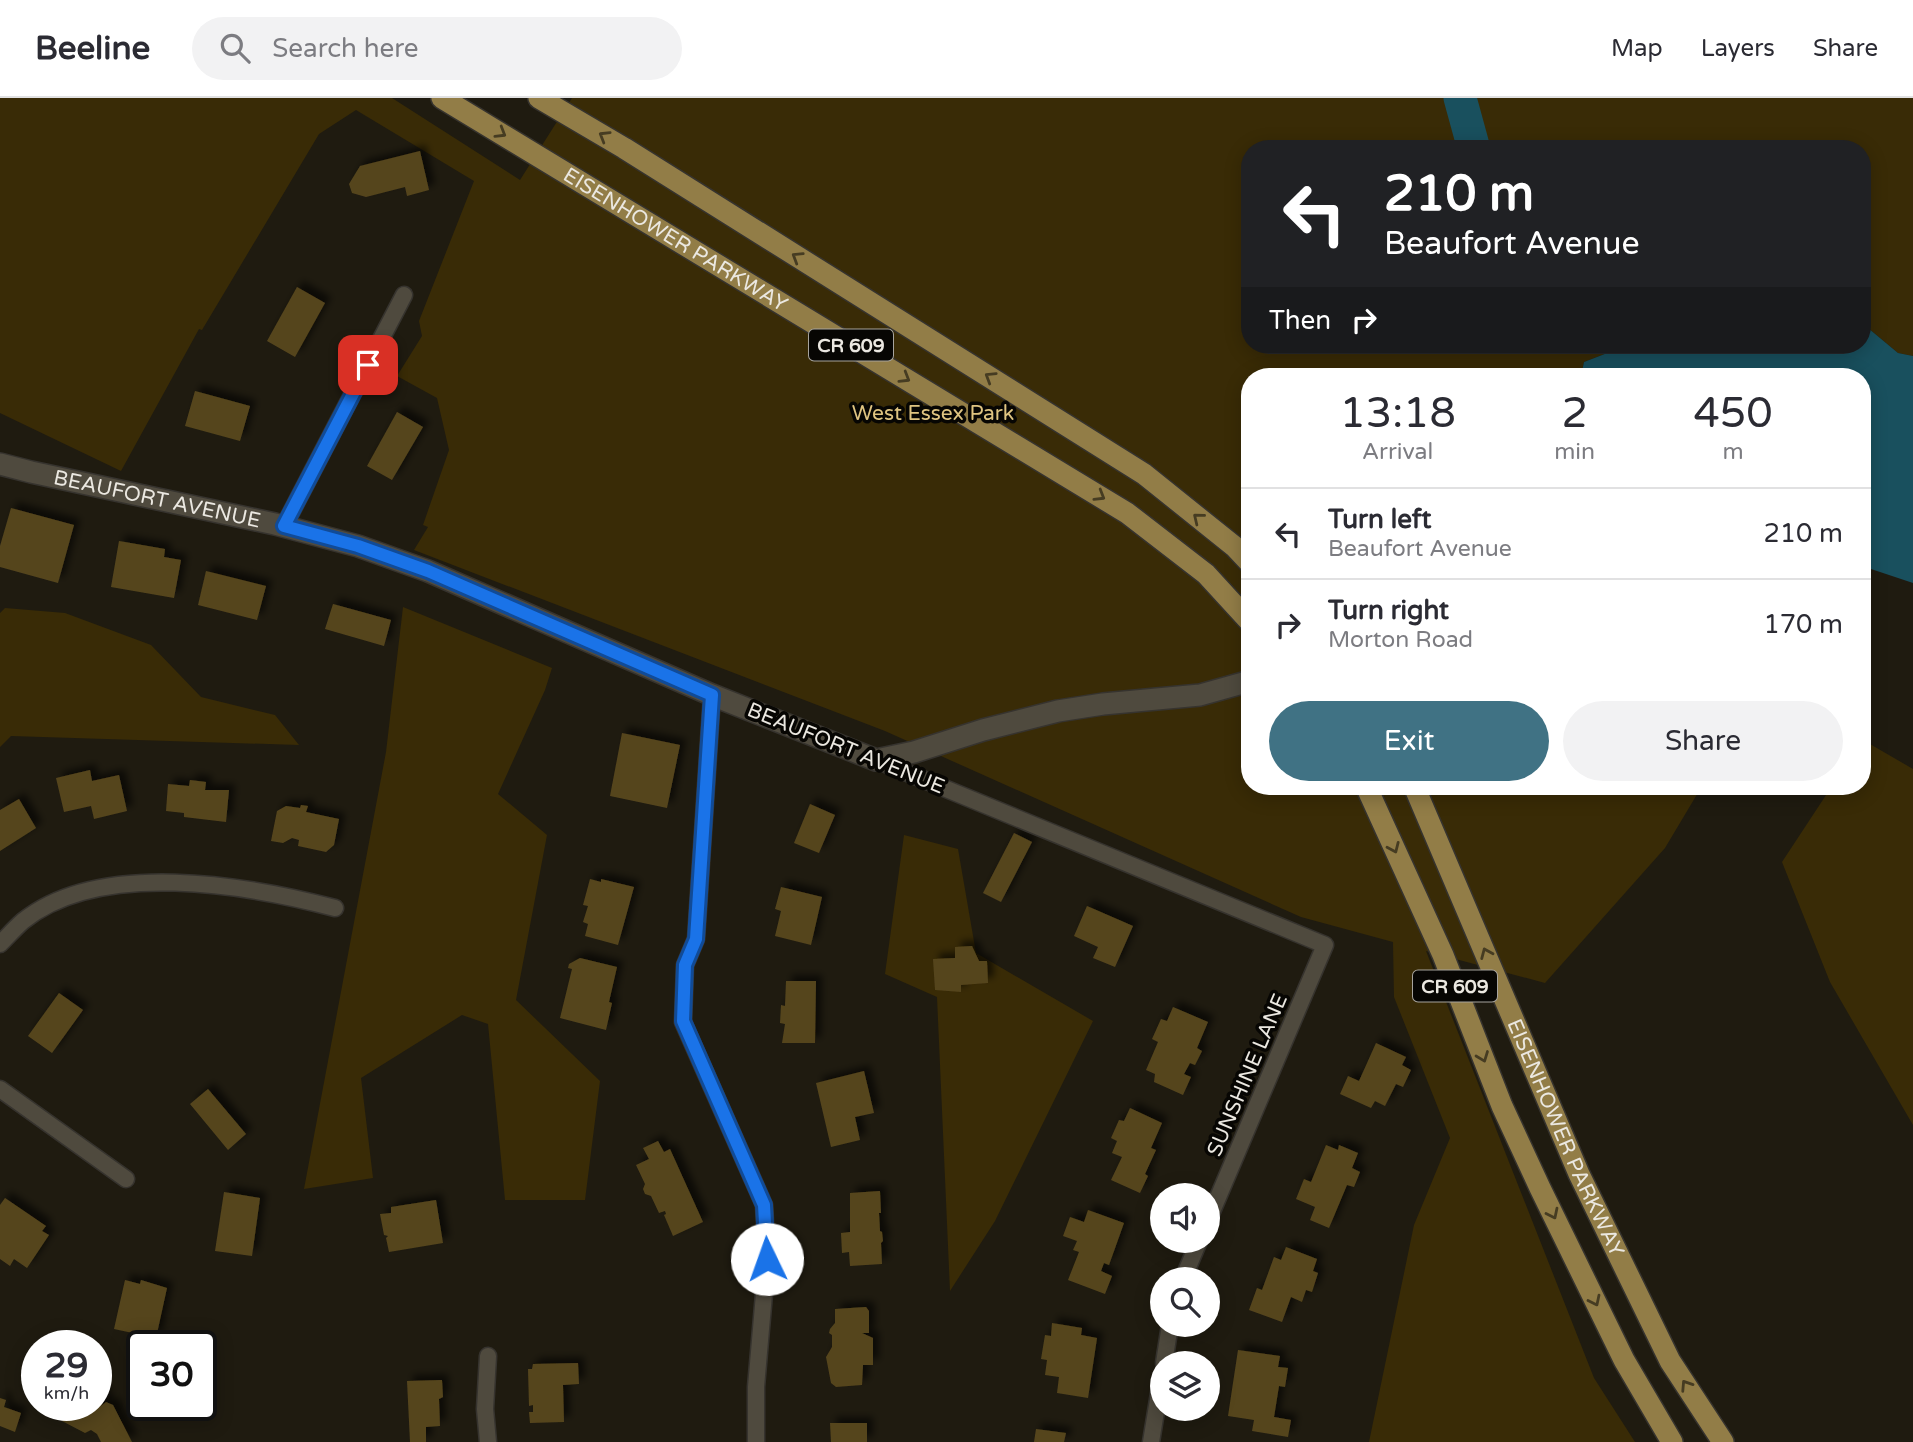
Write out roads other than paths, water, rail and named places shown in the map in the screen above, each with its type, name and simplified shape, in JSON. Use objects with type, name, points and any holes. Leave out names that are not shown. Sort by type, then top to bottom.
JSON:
[{"type":"main road","name":"EISENHOWER PARKWAY","points":[[442,98],[1127,513],[1206,574],[1241,612]]},
{"type":"main road","name":"CR 609","points":[[539,98],[1144,474],[1241,553]]},
{"type":"main road","name":"EISENHOWER PARKWAY","points":[[1370,795],[1443,955],[1502,1106],[1540,1188],[1624,1360],[1672,1442]]},
{"type":"main road","name":"EISENHOWER PARKWAY","points":[[1418,795],[1579,1174],[1670,1361],[1723,1442]]},
{"type":"street","points":[[284,526],[404,295]]},
{"type":"street","name":"BEAUFORT AVENUE","points":[[0,464],[284,526],[358,546],[428,571],[712,695],[1325,945]]},
{"type":"street","points":[[876,760],[914,752],[983,730],[1058,711],[1200,695],[1241,684]]},
{"type":"street","points":[[712,695],[696,939],[685,965],[683,1021],[764,1205],[767,1259],[756,1387],[756,1442]]},
{"type":"street","points":[[0,944],[24,920],[55,903],[85,892],[121,885],[181,883],[222,886],[282,894],[335,908]]},
{"type":"street","name":"SUNSHINE LANE","points":[[1220,1193],[1325,945]]},
{"type":"street","points":[[0,1089],[126,1178]]},
{"type":"street","points":[[488,1356],[485,1409],[488,1442]]},
{"type":"street","points":[[1151,1442],[1154,1421]]},
{"type":"water","points":[[1871,330],[1898,353],[1913,356],[1913,583],[1871,569],[1871,368],[1583,368],[1584,362],[1605,354],[1871,354]]},
{"type":"waterway","points":[[1460,98],[1472,140]]},
{"type":"park label","name":"West Essex Park","points":[[933,413]]}]
